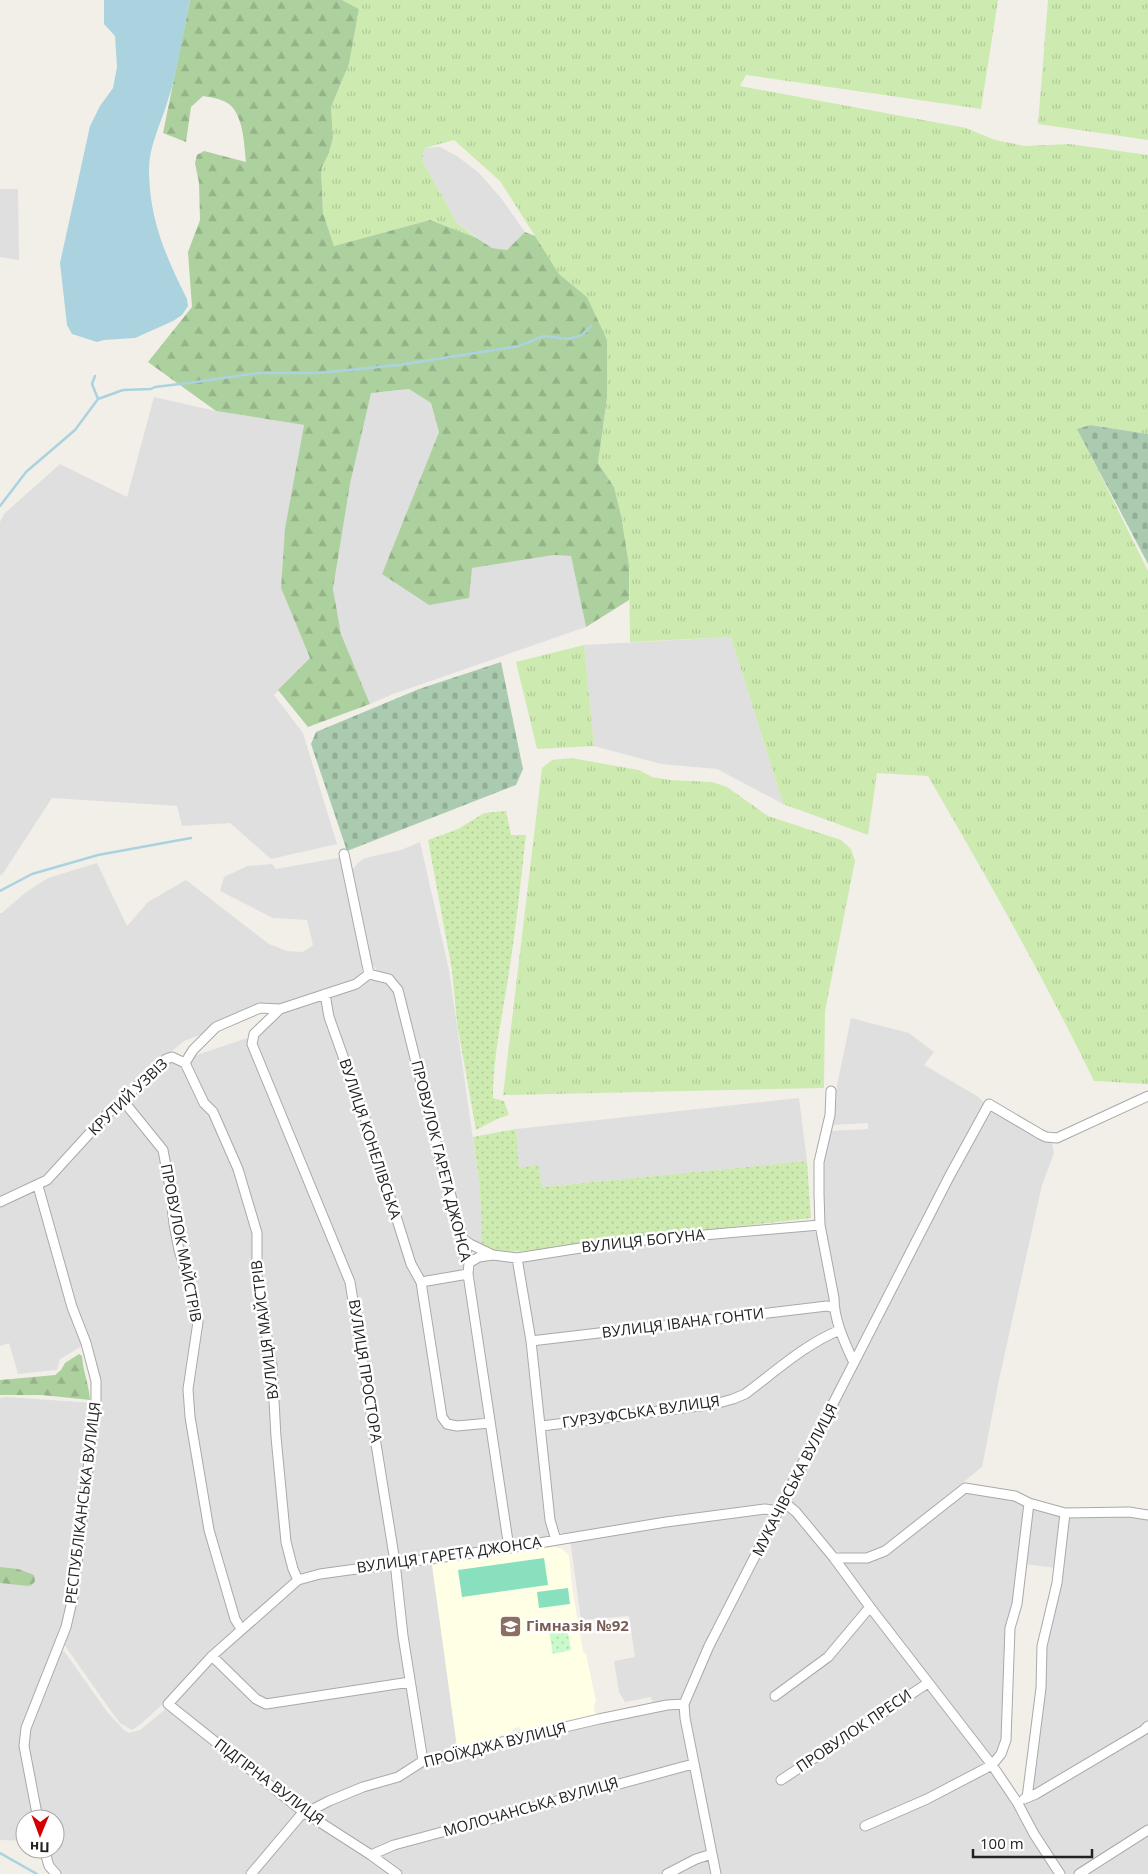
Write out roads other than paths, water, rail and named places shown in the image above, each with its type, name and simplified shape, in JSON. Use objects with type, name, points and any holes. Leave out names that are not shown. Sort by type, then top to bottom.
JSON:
[{"type":"street","points":[[344,854],[370,974]]},
{"type":"street","name":"КРУТИЙ УЗВІЗ","points":[[0,1202],[22,1190],[38,1186],[47,1180],[110,1112],[125,1103],[130,1093],[166,1058],[172,1056],[185,1063],[193,1050],[216,1027],[260,1008],[280,1009],[356,984],[370,974]]},
{"type":"street","name":"ПРОВУЛОК ГАРЕТА ДЖОНСА","points":[[370,974],[389,979],[398,990],[436,1146],[463,1239],[509,1548]]},
{"type":"street","name":"ВУЛИЦЯ КОНЕЛІВСЬКА","points":[[325,994],[329,1017],[365,1118],[411,1264],[421,1282],[442,1417],[447,1424],[457,1426],[490,1423]]},
{"type":"street","name":"ВУЛИЦЯ ПРОСТОРА","points":[[280,1009],[254,1034],[252,1044],[350,1282],[395,1562],[410,1682],[423,1761]]},
{"type":"street","name":"ВУЛИЦЯ МАЙСТРІВ","points":[[185,1063],[204,1103],[212,1112],[238,1169],[258,1233],[257,1281],[272,1365],[276,1438],[286,1542],[298,1580]]},
{"type":"street","points":[[830,1091],[830,1116],[820,1162],[820,1225],[834,1298],[834,1308],[840,1330],[854,1363]]},
{"type":"street","name":"МУКАЧІВСЬКА ВУЛИЦЯ","points":[[716,1874],[693,1764],[684,1704],[709,1646],[949,1177],[989,1104],[1046,1137],[1057,1138],[1148,1096]]},
{"type":"street","name":"ПРОВУЛОК МАЙСТРІВ","points":[[125,1103],[163,1150],[174,1224],[195,1302],[198,1322],[188,1389],[190,1417],[209,1530],[235,1619],[241,1630]]},
{"type":"street","name":"РЕСПУБЛІКАНСЬКА ВУЛИЦЯ","points":[[36,1809],[24,1746],[26,1728],[66,1627],[73,1597],[96,1401],[96,1380],[86,1343],[72,1307],[38,1186]]},
{"type":"street","name":"ВУЛИЦЯ БОГУНА","points":[[468,1263],[479,1257],[493,1255],[517,1258],[612,1243],[820,1225]]},
{"type":"street","points":[[463,1239],[493,1255]]},
{"type":"street","name":"ГУРЗУФСЬКА ВУЛИЦЯ","points":[[517,1258],[542,1426],[550,1520],[556,1540]]},
{"type":"street","points":[[421,1282],[468,1274]]},
{"type":"street","name":"ВУЛИЦЯ ІВАНА ГОНТИ","points":[[531,1342],[827,1306],[834,1308]]},
{"type":"street","name":"ГУРЗУФСЬКА ВУЛИЦЯ","points":[[542,1426],[715,1404],[733,1399],[745,1394],[829,1334],[840,1330]]},
{"type":"street","points":[[834,1558],[867,1558],[885,1551],[965,1488],[1015,1496],[1029,1503],[1065,1513],[1129,1512],[1148,1514]]},
{"type":"street","name":"ПРОВУЛОК ПРЕСИ","points":[[784,1502],[796,1512],[834,1558],[992,1766],[1017,1802],[1034,1834],[1060,1874]]},
{"type":"street","points":[[865,1826],[927,1799],[992,1766],[1001,1754],[1006,1740],[1010,1628],[1017,1604],[1029,1503]]},
{"type":"street","name":"ВУЛИЦЯ ГАРЕТА ДЖОНСА","points":[[168,1704],[212,1656],[298,1580],[320,1574],[395,1562],[509,1548],[666,1522],[765,1509],[779,1512]]},
{"type":"street","points":[[1027,1798],[1041,1688],[1042,1646],[1057,1583],[1065,1513]]},
{"type":"street","points":[[775,1696],[828,1657],[870,1607]]},
{"type":"street","points":[[212,1656],[256,1700],[266,1704],[410,1682]]},
{"type":"street","name":"ПРОВУЛОК ПРЕСИ","points":[[781,1780],[928,1683]]},
{"type":"street","name":"ПІДГІРНА ВУЛИЦЯ","points":[[168,1704],[300,1810],[306,1812],[397,1874]]},
{"type":"street","name":"ПРОЇЖДЖА ВУЛИЦЯ","points":[[251,1874],[284,1834],[306,1812],[363,1787],[398,1777],[423,1761],[608,1717],[667,1705],[684,1704]]},
{"type":"street","points":[[1017,1802],[1027,1798],[1148,1726]]},
{"type":"street","name":"МОЛОЧАНСЬКА ВУЛИЦЯ","points":[[371,1855],[394,1845],[693,1764]]},
{"type":"street","points":[[1079,1874],[1148,1830]]},
{"type":"street","points":[[667,1874],[696,1859],[712,1854]]},
{"type":"street","points":[[47,1859],[49,1866],[56,1874]]},
{"type":"water","points":[[104,0],[190,0],[172,88],[149,163],[152,207],[160,238],[187,299],[188,306],[182,315],[173,321],[135,338],[97,342],[72,334],[67,325],[60,263],[90,126],[100,106],[113,88],[117,67],[115,36],[104,24]]},
{"type":"waterway","points":[[98,399],[123,390],[151,389],[257,373],[318,373],[399,365],[519,346],[544,336],[569,339],[582,335],[591,326]]},
{"type":"waterway","points":[[0,506],[26,472],[75,430],[98,399],[92,384],[95,376]]},
{"type":"waterway","points":[[0,891],[32,874],[98,855],[191,838]]},
{"type":"waterway","points":[[0,1853],[37,1874]]},
{"type":"place","name":"Гімназія №92","points":[[510,1626]]}]
